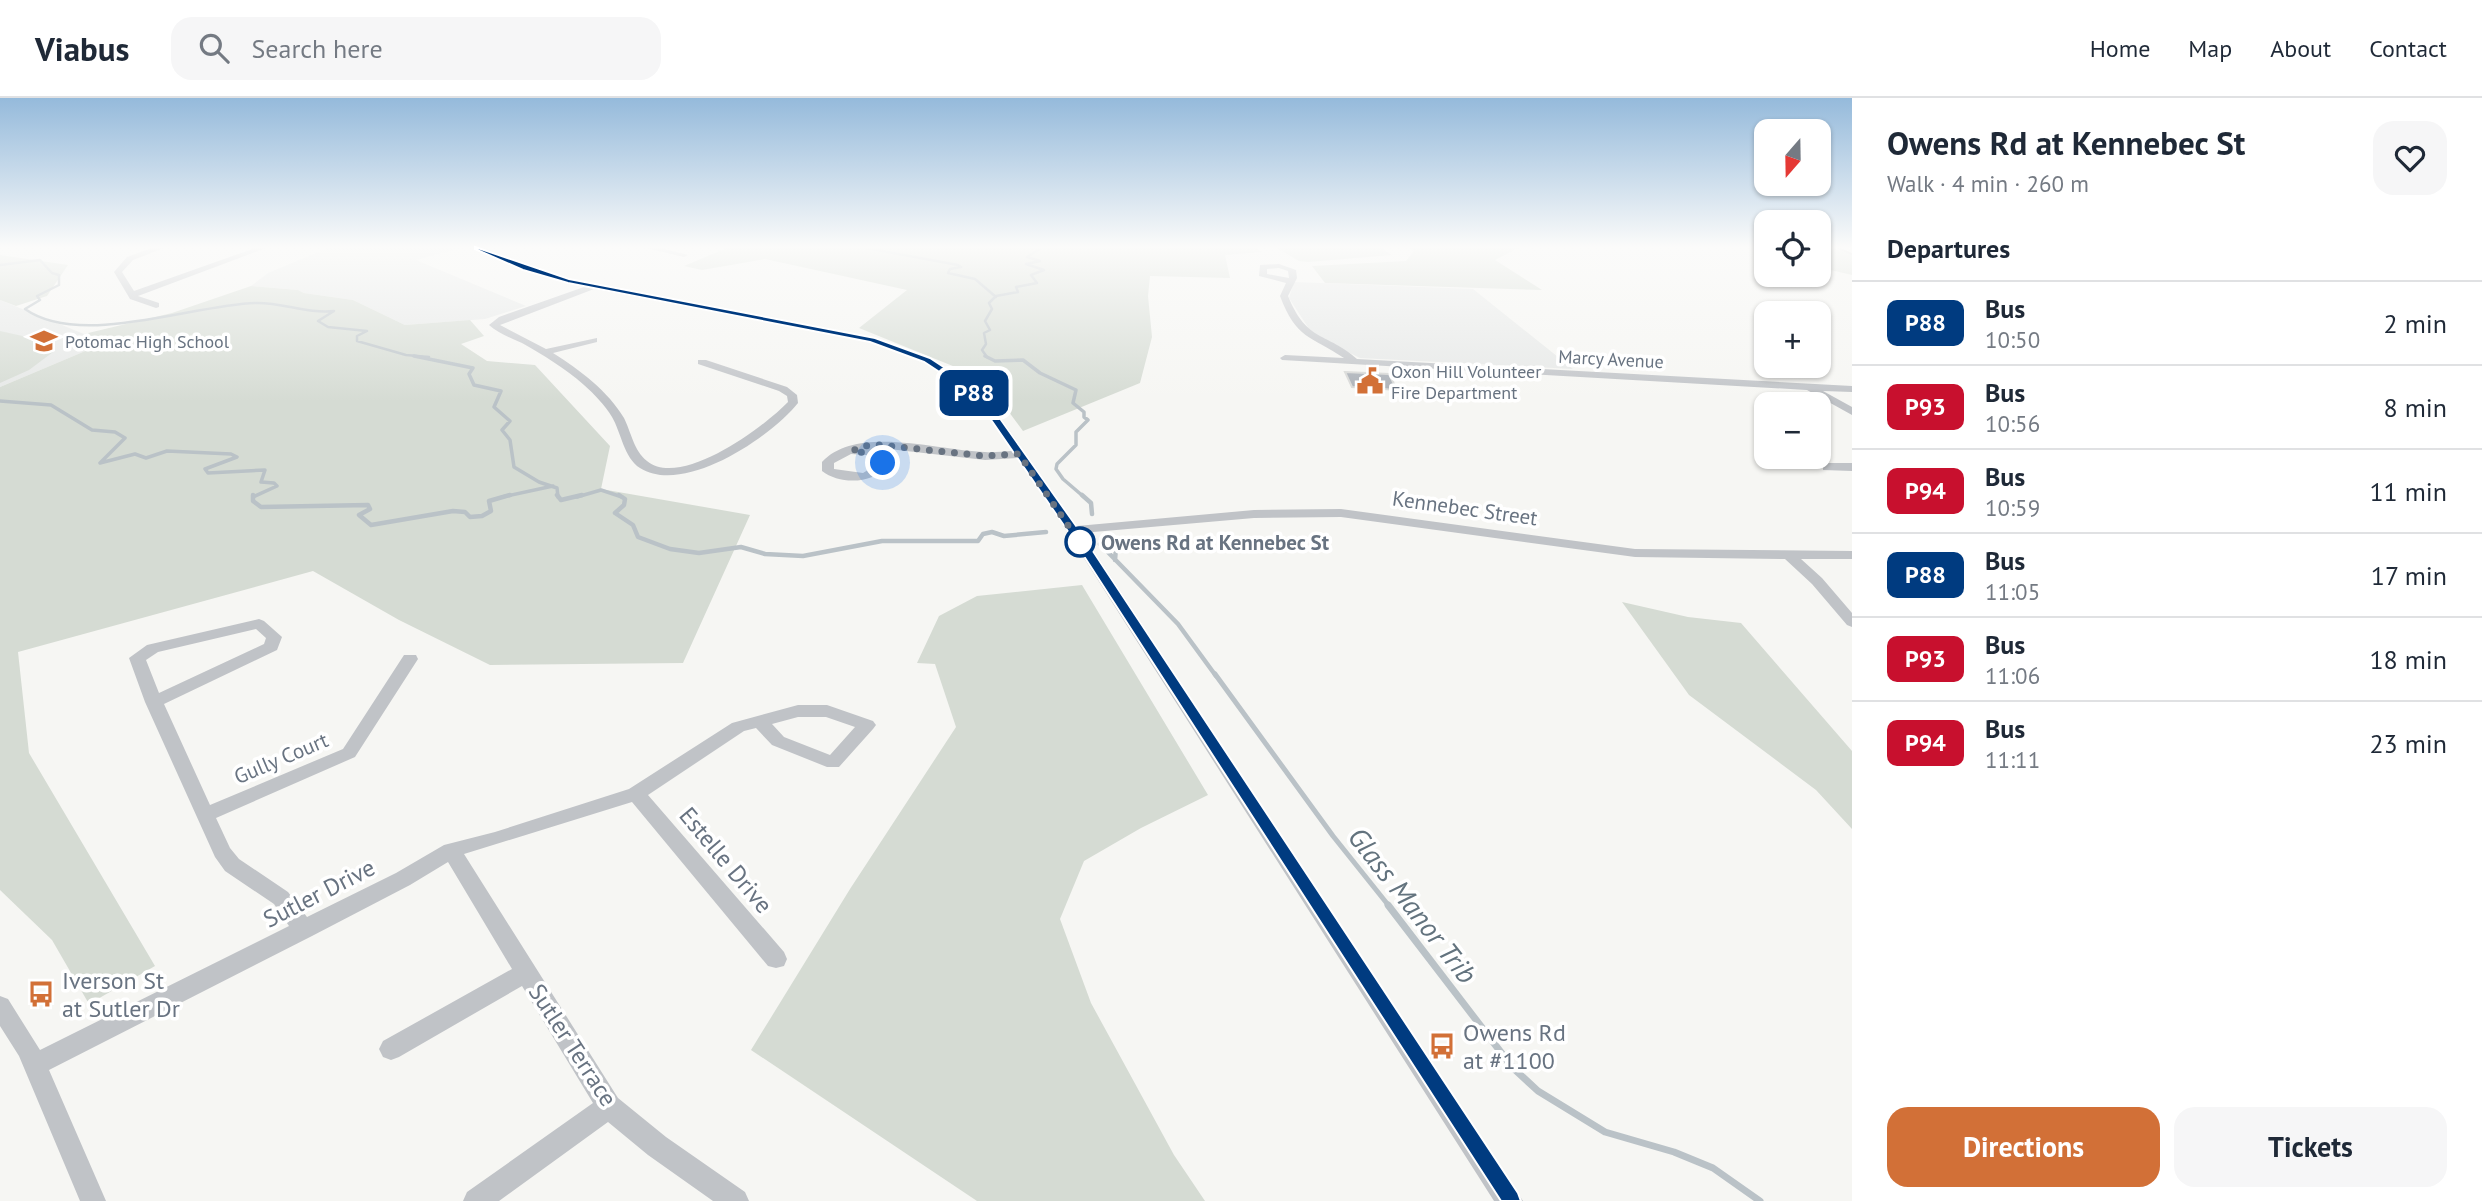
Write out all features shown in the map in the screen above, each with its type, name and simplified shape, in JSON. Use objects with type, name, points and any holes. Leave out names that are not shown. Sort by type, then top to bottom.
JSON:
[{"type":"street","points":[[137,299],[156,305]]},
{"type":"street","points":[[556,299],[502,319],[494,325],[547,352],[599,393],[625,430],[638,459],[649,468],[683,467],[723,458],[744,445],[793,403],[790,392],[702,362]]},
{"type":"street","points":[[664,299],[846,334],[906,352],[941,368],[968,387],[991,412],[1073,530],[1510,1201]]},
{"type":"street","points":[[1285,299],[1297,319],[1315,340],[1347,354],[1354,362]]},
{"type":"street","points":[[547,352],[594,340]]},
{"type":"street","name":"Marcy Avenue","points":[[1285,358],[1852,389]]},
{"type":"street","points":[[1809,387],[1852,412]]},
{"type":"street","points":[[852,451],[863,446],[880,445],[985,456],[1019,454]]},
{"type":"street","points":[[1831,467],[1852,467]]},
{"type":"street","name":"Kennebec Street","points":[[1073,530],[1275,513],[1341,513],[1635,553],[1852,555]]},
{"type":"street","points":[[1790,556],[1817,581],[1852,622]]},
{"type":"street","points":[[153,702],[271,647],[274,637],[259,624],[153,648],[137,658],[153,702],[222,852],[232,865],[281,898],[303,930]]},
{"type":"street","name":"Gully Court","points":[[206,816],[349,753],[410,659]]},
{"type":"street","name":"Sutler Drive","points":[[35,1065],[403,879],[451,850],[508,835],[636,794],[738,727],[759,721],[798,711],[827,711],[867,725],[834,763],[778,741],[759,721]]},
{"type":"street","name":"Estelle Drive","points":[[636,794],[776,959]]},
{"type":"street","name":"Sutler Terrace","points":[[451,850],[609,1107],[657,1146],[736,1201]]},
{"type":"street","points":[[391,1049],[526,972]]},
{"type":"street","points":[[0,1006],[28,1049],[93,1201]]},
{"type":"street","points":[[475,1201],[609,1107]]},
{"type":"shaded area","points":[[0,299],[36,299],[16,306]]},
{"type":"shaded area","points":[[212,299],[349,299],[405,325],[470,320],[484,336],[461,344],[487,361],[535,365],[610,446],[601,489],[750,515],[683,663],[490,665],[399,620],[313,571],[18,652],[29,753],[155,966],[89,1004],[52,940],[0,890],[0,387],[90,349],[84,334],[172,313]]},
{"type":"shaded area","points":[[349,299],[510,299],[526,306],[485,319],[405,325]]},
{"type":"shaded area","points":[[895,299],[1148,299],[1152,337],[1140,383],[1023,431],[1003,404],[975,375],[859,328]]},
{"type":"shaded area","points":[[1290,299],[1486,299],[1573,369],[1360,358],[1313,335]]},
{"type":"shaded area","name":"Potomac High School","points":[[0,300],[84,334],[90,349],[0,387]]},
{"type":"shaded area","points":[[0,331],[45,341],[53,352],[29,370],[0,383]]},
{"type":"shaded area","points":[[1082,585],[1208,795],[1141,828],[1084,861],[1060,919],[1091,1003],[1174,1155],[1205,1201],[977,1201],[751,1050],[850,889],[956,727],[935,664],[917,663],[939,616],[977,596]]},
{"type":"shaded area","points":[[1622,602],[1688,617],[1741,623],[1852,751],[1852,829],[1816,790],[1689,695]]},
{"type":"building","name":"Oxon Hill Volunteer Fire Department","points":[[1345,372],[1389,374],[1397,390],[1352,387]]},
{"type":"waterway","points":[[40,299],[25,309],[48,320],[75,325],[105,325],[255,303],[334,311],[318,321],[328,327],[367,331],[357,336],[357,341],[406,355],[429,357]]},
{"type":"waterway","points":[[987,357],[982,350],[986,344],[984,333],[990,330],[985,321],[992,309],[989,303],[993,299]]},
{"type":"waterway","points":[[414,356],[473,368],[469,374],[474,385],[501,391],[494,407],[510,421],[502,430],[510,440],[514,467],[552,486]]},
{"type":"waterway","points":[[987,357],[995,361],[1023,360],[1040,373],[1076,390],[1073,403],[1084,412],[1084,417],[1088,420],[1076,432],[1076,445],[1057,464],[1056,469],[1063,479],[1084,497]]},
{"type":"waterway","points":[[0,401],[51,405],[92,430],[115,432],[125,438],[100,463],[135,454],[146,458],[167,451],[231,454],[237,457],[205,469],[208,473],[265,470],[261,482],[274,483],[277,486],[253,497]]},
{"type":"waterway","points":[[506,496],[552,486]]},
{"type":"waterway","points":[[552,486],[557,488],[558,496]]},
{"type":"waterway","points":[[577,497],[601,490],[622,497]]},
{"type":"waterway","points":[[506,496],[510,495]]},
{"type":"waterway","points":[[558,496],[561,500],[582,495]]},
{"type":"waterway","points":[[1082,495],[1091,503],[1092,514]]},
{"type":"waterway","points":[[253,497],[253,501],[261,507],[368,505],[370,509],[359,515],[371,525],[453,511],[465,512],[470,517],[482,516],[491,511],[489,501],[506,496]]},
{"type":"waterway","points":[[502,497],[506,496]]},
{"type":"waterway","points":[[622,497],[625,499],[624,505],[615,513],[633,525],[638,537],[670,549],[699,553],[741,547],[765,554],[803,556],[882,541],[978,541],[983,534],[992,532],[1004,536],[1046,532]]},
{"type":"waterway","points":[[1110,539],[1116,548],[1115,559]]},
{"type":"waterway","name":"Glass Manor Trib","points":[[1100,544],[1115,559]]},
{"type":"waterway","name":"Glass Manor Trib","points":[[1115,559],[1178,624],[1216,676]]},
{"type":"waterway","name":"Glass Manor Trib","points":[[1215,674],[1333,836],[1389,906]]},
{"type":"waterway","name":"Glass Manor Trib","points":[[1388,905],[1513,1068],[1538,1091],[1605,1132],[1674,1152],[1713,1168],[1760,1201]]},
{"type":"bus line","name":"P88","points":[[660,299],[872,340],[927,360],[968,387],[991,412],[1073,530],[1510,1201]]},
{"type":"place","name":"Potomac High School","points":[[44,341]]},
{"type":"place","name":"Oxon Hill Volunteer Fire Department","points":[[1370,381]]},
{"type":"place","name":"Owens Rd at Kennebec St","points":[[1080,542]]},
{"type":"place","name":"Iverson St at Sutler Dr","points":[[41,994]]},
{"type":"place","name":"Owens Rd at #1100","points":[[1442,1046]]},
{"type":"route","points":[[883,463],[873,454],[852,451],[863,446],[880,445],[995,457],[1019,454],[1087,553],[1080,542]]}]
